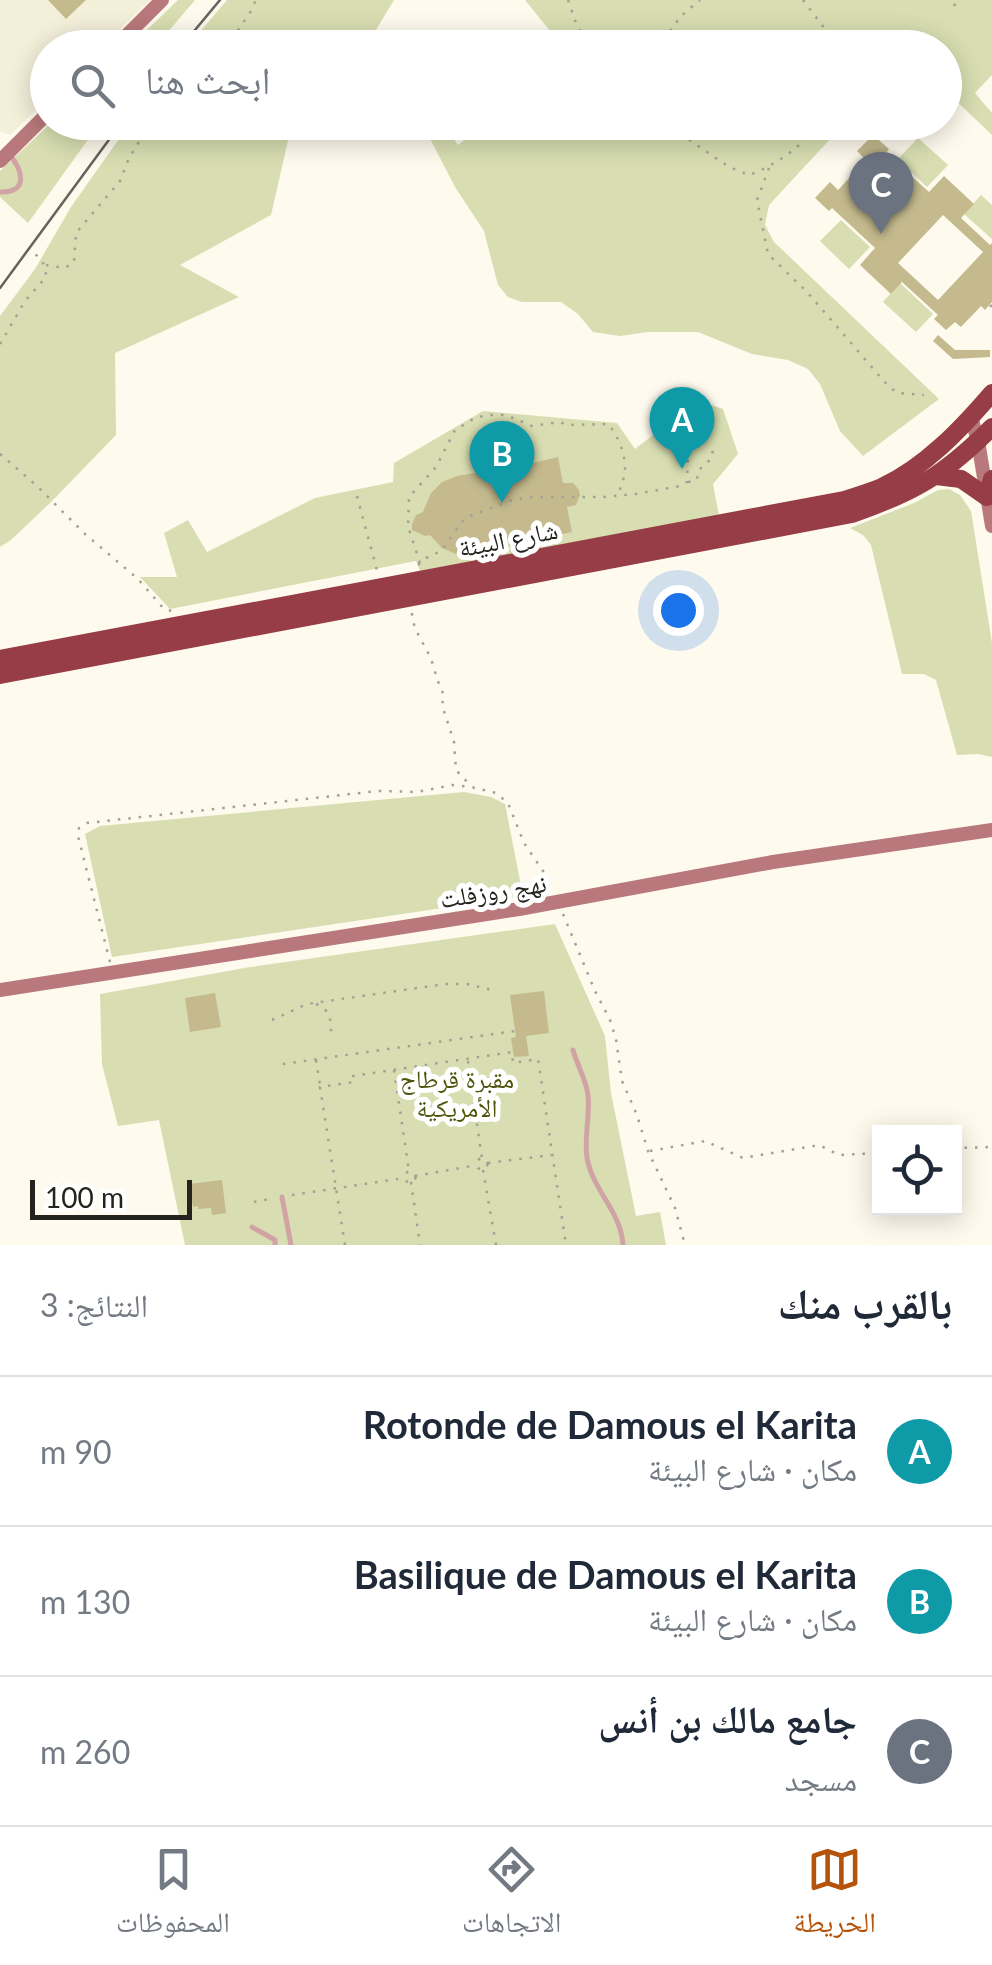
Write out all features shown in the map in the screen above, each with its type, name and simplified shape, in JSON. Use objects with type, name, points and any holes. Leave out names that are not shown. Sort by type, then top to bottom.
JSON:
[{"type":"highway","name":"شارع البيئة","points":[[0,659],[384,581],[844,500],[881,487],[933,453],[992,394]]},
{"type":"highway","name":"شارع البيئة","points":[[0,675],[852,514],[901,496],[936,476],[992,427]]},
{"type":"highway","points":[[936,476],[989,488]]},
{"type":"street","points":[[132,30],[162,0]]},
{"type":"street","points":[[4,156],[30,131]]},
{"type":"street","points":[[971,417],[989,488],[992,526]]},
{"type":"street","name":"نهج روزفلت","points":[[0,990],[558,902],[773,862],[992,830]]},
{"type":"lane","points":[[0,192],[10,192],[20,181],[17,164],[4,156]]},
{"type":"lane","points":[[573,1050],[588,1096],[587,1159],[600,1193],[618,1217],[623,1245]]},
{"type":"lane","points":[[282,1196],[291,1245]]},
{"type":"lane","points":[[252,1227],[274,1240],[275,1245]]},
{"type":"path","points":[[238,30],[256,0]]},
{"type":"path","points":[[568,0],[581,30]]},
{"type":"path","points":[[671,30],[700,0]]},
{"type":"path","points":[[803,0],[826,30]]},
{"type":"path","points":[[954,6],[957,0]]},
{"type":"path","points":[[29,249],[46,265],[66,268],[74,262],[76,233],[120,181],[140,140]]},
{"type":"path","points":[[689,140],[749,176],[769,168],[803,140]]},
{"type":"path","points":[[769,168],[757,200],[768,254],[807,292],[889,387],[898,393],[924,395]]},
{"type":"path","points":[[0,344],[25,301],[46,277],[46,265]]},
{"type":"path","points":[[420,563],[408,526],[410,497],[436,466],[455,430],[487,414],[506,414],[532,426],[560,422],[608,424],[620,445],[626,471],[619,487],[622,496]]},
{"type":"path","points":[[414,568],[441,552],[464,518],[512,500],[532,497],[622,496],[680,486],[697,480],[698,472],[712,458],[713,447]]},
{"type":"path","points":[[0,454],[138,579],[164,609],[175,611]]},
{"type":"path","points":[[687,482],[688,454]]},
{"type":"path","points":[[357,496],[384,581]]},
{"type":"path","points":[[412,597],[412,623],[444,695],[442,705],[454,742],[456,770],[471,786]]},
{"type":"path","points":[[112,974],[78,836],[79,828],[87,823],[452,786],[471,786],[496,794],[508,803],[524,842],[545,874],[610,1020],[622,1080],[648,1152],[675,1208],[684,1245]]},
{"type":"path","points":[[272,1020],[314,1003],[445,984],[466,984],[496,992]]},
{"type":"path","points":[[314,1003],[330,1015],[331,1035]]},
{"type":"path","points":[[283,1064],[515,1031]]},
{"type":"path","points":[[320,1087],[354,1082],[353,1076],[512,1052],[513,1063],[538,1059],[566,1245]]},
{"type":"path","points":[[468,1059],[482,1158],[488,1164]]},
{"type":"path","points":[[316,1060],[345,1245]]},
{"type":"path","points":[[394,1070],[409,1171],[404,1178]]},
{"type":"path","points":[[648,1152],[705,1141],[743,1158],[819,1144],[840,1155],[872,1153]]},
{"type":"path","points":[[962,1148],[992,1147]]},
{"type":"path","points":[[483,1170],[488,1164],[552,1155]]},
{"type":"path","points":[[410,1182],[416,1176],[477,1165],[482,1158]]},
{"type":"path","points":[[477,1165],[483,1170],[496,1245]]},
{"type":"path","points":[[409,1171],[416,1176]]},
{"type":"path","points":[[254,1202],[404,1178],[410,1182],[420,1245]]},
{"type":"shaded area","points":[[0,0],[150,0],[119,30],[30,30],[30,116],[10,135],[0,131]]},
{"type":"green space","points":[[178,0],[195,0],[169,30],[147,30]]},
{"type":"green space","points":[[227,0],[394,0],[376,30],[201,30]]},
{"type":"green space","points":[[525,0],[992,0],[992,75],[975,93],[992,113],[992,135],[962,106],[962,30],[549,30]]},
{"type":"green space","points":[[33,140],[88,140],[28,223],[0,197],[0,171]]},
{"type":"green space","points":[[118,140],[288,140],[271,215],[180,265],[239,297],[115,353],[116,435],[51,502],[0,547],[0,316],[35,269],[71,207]]},
{"type":"green space","points":[[431,140],[454,140],[458,145],[464,140],[829,140],[769,205],[765,225],[774,242],[939,399],[863,456],[840,431],[820,384],[808,369],[788,360],[752,354],[698,332],[620,336],[593,332],[561,302],[522,302],[508,297],[498,285],[484,231]]},
{"type":"green space","points":[[920,140],[948,165],[927,187],[898,159]]},
{"type":"green space","points":[[981,195],[992,205],[992,239],[964,214]]},
{"type":"green space","points":[[841,220],[870,247],[849,269],[820,241]]},
{"type":"green space","points":[[900,283],[933,314],[916,332],[883,302]]},
{"type":"green space","points":[[711,405],[723,409],[738,454],[713,484],[719,516],[420,571],[416,561],[170,609],[140,577],[177,577],[164,533],[188,520],[207,552],[315,498],[393,482],[394,463],[483,411],[617,423],[635,449],[675,418]]},
{"type":"green space","points":[[949,489],[960,495],[971,511],[992,643],[992,757],[957,755],[936,680],[924,674],[902,674],[871,545],[850,528],[938,490]]},
{"type":"green space","points":[[464,792],[505,804],[523,896],[112,957],[85,834],[100,826]]},
{"type":"green space","name":"مقبرة قرطاج الأمريكية","points":[[555,924],[605,1036],[611,1093],[636,1216],[660,1212],[666,1245],[185,1245],[159,1120],[118,1126],[102,1064],[100,994],[250,967]]},
{"type":"building","points":[[48,0],[86,0],[66,19]]},
{"type":"building","points":[[868,140],[879,140],[889,149],[886,153],[929,192],[944,176],[974,204],[961,218],[992,243],[992,302],[985,310],[981,306],[961,327],[955,322],[946,330],[934,319],[938,315],[902,282],[891,294],[860,265],[875,248],[832,208],[829,211],[815,198],[830,182],[838,190],[866,160],[857,151]],"holes":[[[943,215],[983,252],[938,300],[898,263]]]},
{"type":"building","points":[[938,335],[955,350],[990,350],[990,357],[953,359],[933,341]]},
{"type":"building","points":[[514,456],[528,464],[558,457],[563,483],[573,483],[580,495],[576,505],[567,507],[572,532],[456,554],[442,548],[430,535],[412,530],[416,515],[423,512],[431,493],[442,482],[503,468]]},
{"type":"building","points":[[544,991],[549,1033],[526,1036],[529,1056],[514,1057],[511,1038],[516,1037],[510,995]]},
{"type":"building","points":[[215,993],[221,1027],[190,1032],[185,998]]},
{"type":"building","points":[[222,1180],[226,1213],[212,1215],[211,1208],[193,1207],[189,1184]]},
{"type":"tram line","points":[[195,30],[220,0]]},
{"type":"tram line","points":[[0,288],[109,140]]},
{"type":"place","name":"جامع مالك بن أنس","points":[[881,234]]},
{"type":"place","name":"Rotonde de Damous el Karita","points":[[682,469]]},
{"type":"place","name":"Basilique de Damous el Karita","points":[[502,503]]}]
